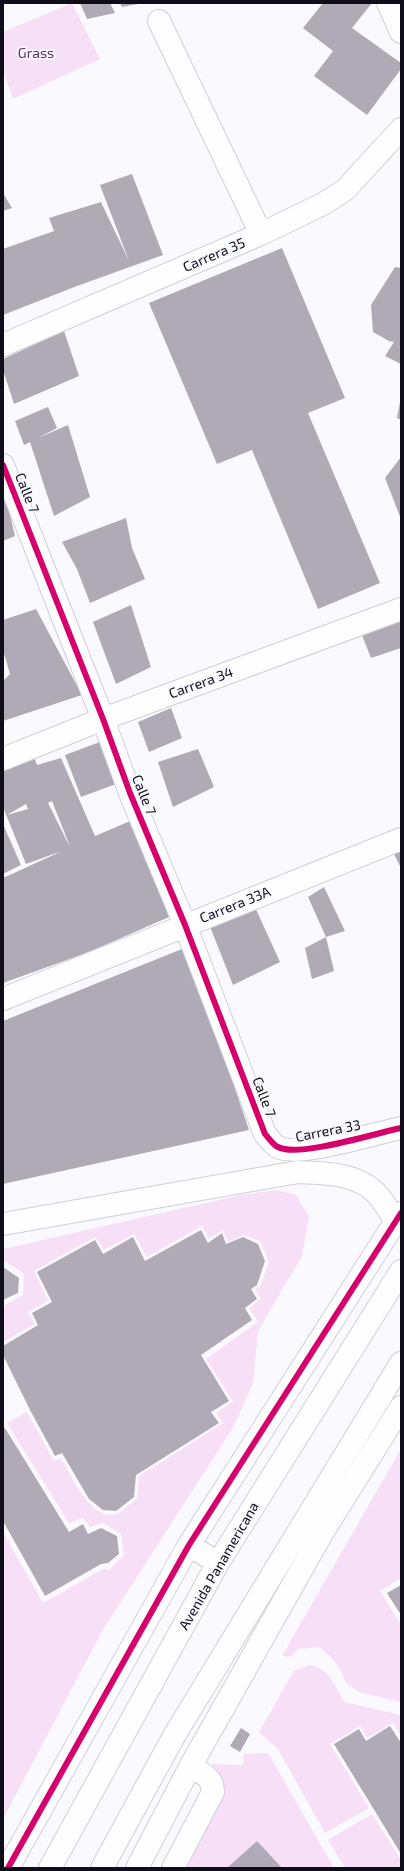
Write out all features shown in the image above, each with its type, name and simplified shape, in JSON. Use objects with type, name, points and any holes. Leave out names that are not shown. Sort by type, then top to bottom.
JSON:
[{"type":"street","points":[[388,3],[401,32]]},
{"type":"street","points":[[159,21],[261,234]]},
{"type":"street","name":"Carrera 35","points":[[3,345],[261,234],[323,204],[345,190],[401,129]]},
{"type":"street","name":"Calle 7","points":[[3,465],[103,719],[130,793],[185,925],[265,1134]]},
{"type":"street","name":"Carrera 34","points":[[3,759],[103,719],[401,609]]},
{"type":"street","name":"Carrera 33A","points":[[3,998],[401,838]]},
{"type":"street","name":"Carrera 33","points":[[265,1134],[278,1147],[291,1150],[316,1148],[401,1128]]},
{"type":"street","points":[[3,1224],[298,1172],[325,1173],[355,1178],[375,1192],[399,1217],[189,1546],[8,1868]]},
{"type":"street","name":"Avenida Panamericana","points":[[50,1868],[218,1563],[401,1271]]},
{"type":"street","points":[[102,1868],[174,1736],[401,1363]]},
{"type":"street","points":[[136,1868],[190,1767],[321,1535],[401,1407]]},
{"type":"street","points":[[189,1546],[218,1563]]},
{"type":"street","points":[[173,1868],[213,1792],[213,1784],[208,1776],[190,1767]]},
{"type":"green space","name":"Grass","points":[[72,3],[100,59],[13,99],[3,70],[3,32]]},
{"type":"green space","points":[[277,1190],[296,1195],[309,1217],[302,1256],[258,1331],[253,1383],[234,1426],[101,1633],[3,1819],[3,1532],[43,1603],[103,1569],[109,1570],[124,1555],[121,1534],[103,1523],[90,1527],[83,1518],[69,1523],[7,1423],[27,1412],[54,1461],[61,1458],[76,1485],[90,1504],[98,1511],[107,1515],[119,1513],[137,1499],[139,1476],[223,1423],[216,1413],[233,1401],[206,1359],[258,1322],[249,1308],[261,1299],[255,1289],[260,1287],[269,1262],[260,1241],[243,1235],[228,1242],[223,1230],[209,1239],[202,1226],[147,1257],[134,1234],[104,1250],[95,1237],[34,1271],[48,1301],[28,1312],[35,1324],[3,1342],[3,1306],[23,1295],[24,1274],[5,1261],[3,1262],[3,1249],[241,1195]]},
{"type":"green space","points":[[401,1449],[401,1578],[380,1591],[401,1625],[401,1702],[359,1692],[346,1683],[340,1669],[330,1656],[319,1647],[298,1649],[291,1657],[282,1656]]},
{"type":"green space","points":[[309,1665],[322,1669],[331,1678],[344,1702],[401,1715],[401,1736],[393,1723],[367,1738],[360,1726],[330,1744],[369,1808],[325,1833],[278,1749],[259,1732],[294,1671]]},
{"type":"green space","points":[[268,1753],[334,1868],[166,1868],[213,1764],[243,1765],[244,1754]]},
{"type":"green space","points":[[372,1814],[401,1860],[401,1868],[345,1868],[328,1840]]},
{"type":"building","points":[[80,3],[110,3],[115,13],[87,19]]},
{"type":"building","points":[[120,3],[138,3],[138,4],[122,7]]},
{"type":"building","points":[[323,3],[372,3],[352,28],[401,63],[401,69],[367,115],[314,76],[333,51],[303,28]]},
{"type":"building","points":[[132,174],[163,255],[3,315],[3,249],[54,231],[49,218],[101,202],[129,261],[100,185]]},
{"type":"building","points":[[3,193],[12,208],[3,211]]},
{"type":"building","points":[[282,248],[345,398],[308,413],[380,583],[318,609],[252,450],[217,464],[149,303]]},
{"type":"building","points":[[395,267],[401,268],[401,364],[385,356],[394,342],[389,341],[373,332],[371,305]]},
{"type":"building","points":[[64,331],[79,376],[14,404],[3,370],[3,359]]},
{"type":"building","points":[[401,402],[401,420],[397,418]]},
{"type":"building","points":[[48,407],[57,428],[38,438],[68,425],[90,497],[54,516],[30,442],[24,445],[15,421]]},
{"type":"building","points":[[401,457],[401,519],[385,478]]},
{"type":"building","points":[[3,485],[15,536],[3,541]]},
{"type":"building","points":[[126,518],[132,548],[145,579],[90,603],[77,569],[62,542]]},
{"type":"building","points":[[131,605],[151,667],[116,684],[93,622]]},
{"type":"building","points":[[36,609],[82,695],[3,721],[3,681],[10,674],[3,650],[3,620]]},
{"type":"building","points":[[401,614],[401,648],[371,658],[360,630]]},
{"type":"building","points":[[171,708],[182,738],[149,752],[138,722]]},
{"type":"building","points":[[100,742],[116,784],[81,797],[65,755]]},
{"type":"building","points":[[198,749],[214,787],[173,807],[158,762]]},
{"type":"building","points":[[34,757],[37,765],[61,758],[95,836],[135,819],[169,917],[89,952],[3,983],[3,878],[62,851],[26,864],[3,807],[3,770]],"holes":[[[52,801],[69,844],[69,845],[48,803]],[[26,804],[28,809],[7,815]]]},
{"type":"building","points":[[3,824],[21,865],[3,874]]},
{"type":"building","points":[[401,851],[401,868],[394,854]]},
{"type":"building","points":[[324,887],[345,931],[326,937],[308,897]]},
{"type":"building","points":[[254,905],[280,962],[233,985],[209,924]]},
{"type":"building","points":[[326,937],[334,971],[312,979],[305,948]]},
{"type":"building","points":[[187,947],[249,1130],[3,1184],[3,1021]]},
{"type":"building","points":[[201,1230],[208,1243],[222,1233],[226,1244],[243,1237],[258,1244],[265,1261],[257,1285],[251,1289],[257,1299],[245,1308],[252,1320],[201,1355],[229,1401],[211,1412],[219,1423],[136,1475],[134,1497],[116,1511],[103,1510],[89,1499],[62,1453],[55,1456],[3,1355],[3,1346],[38,1325],[32,1313],[52,1302],[37,1272],[95,1240],[103,1254],[133,1237],[145,1261]]},
{"type":"building","points":[[3,1267],[19,1278],[18,1293],[3,1300]]},
{"type":"building","points":[[5,1428],[69,1532],[83,1524],[88,1534],[101,1528],[117,1536],[119,1554],[108,1563],[101,1564],[45,1596],[3,1521],[3,1429]]},
{"type":"building","points":[[401,1585],[401,1615],[387,1593]]},
{"type":"building","points":[[390,1726],[401,1743],[401,1854],[334,1744],[359,1729],[366,1741]]},
{"type":"building","points":[[241,1728],[250,1734],[240,1752],[230,1746]]},
{"type":"building","points":[[257,1841],[282,1868],[227,1868]]},
{"type":"cycle path","points":[[3,465],[103,719],[130,793],[185,925],[265,1134],[276,1146],[288,1150],[338,1144],[401,1128]]},
{"type":"cycle path","points":[[8,1868],[189,1545],[401,1213]]}]
